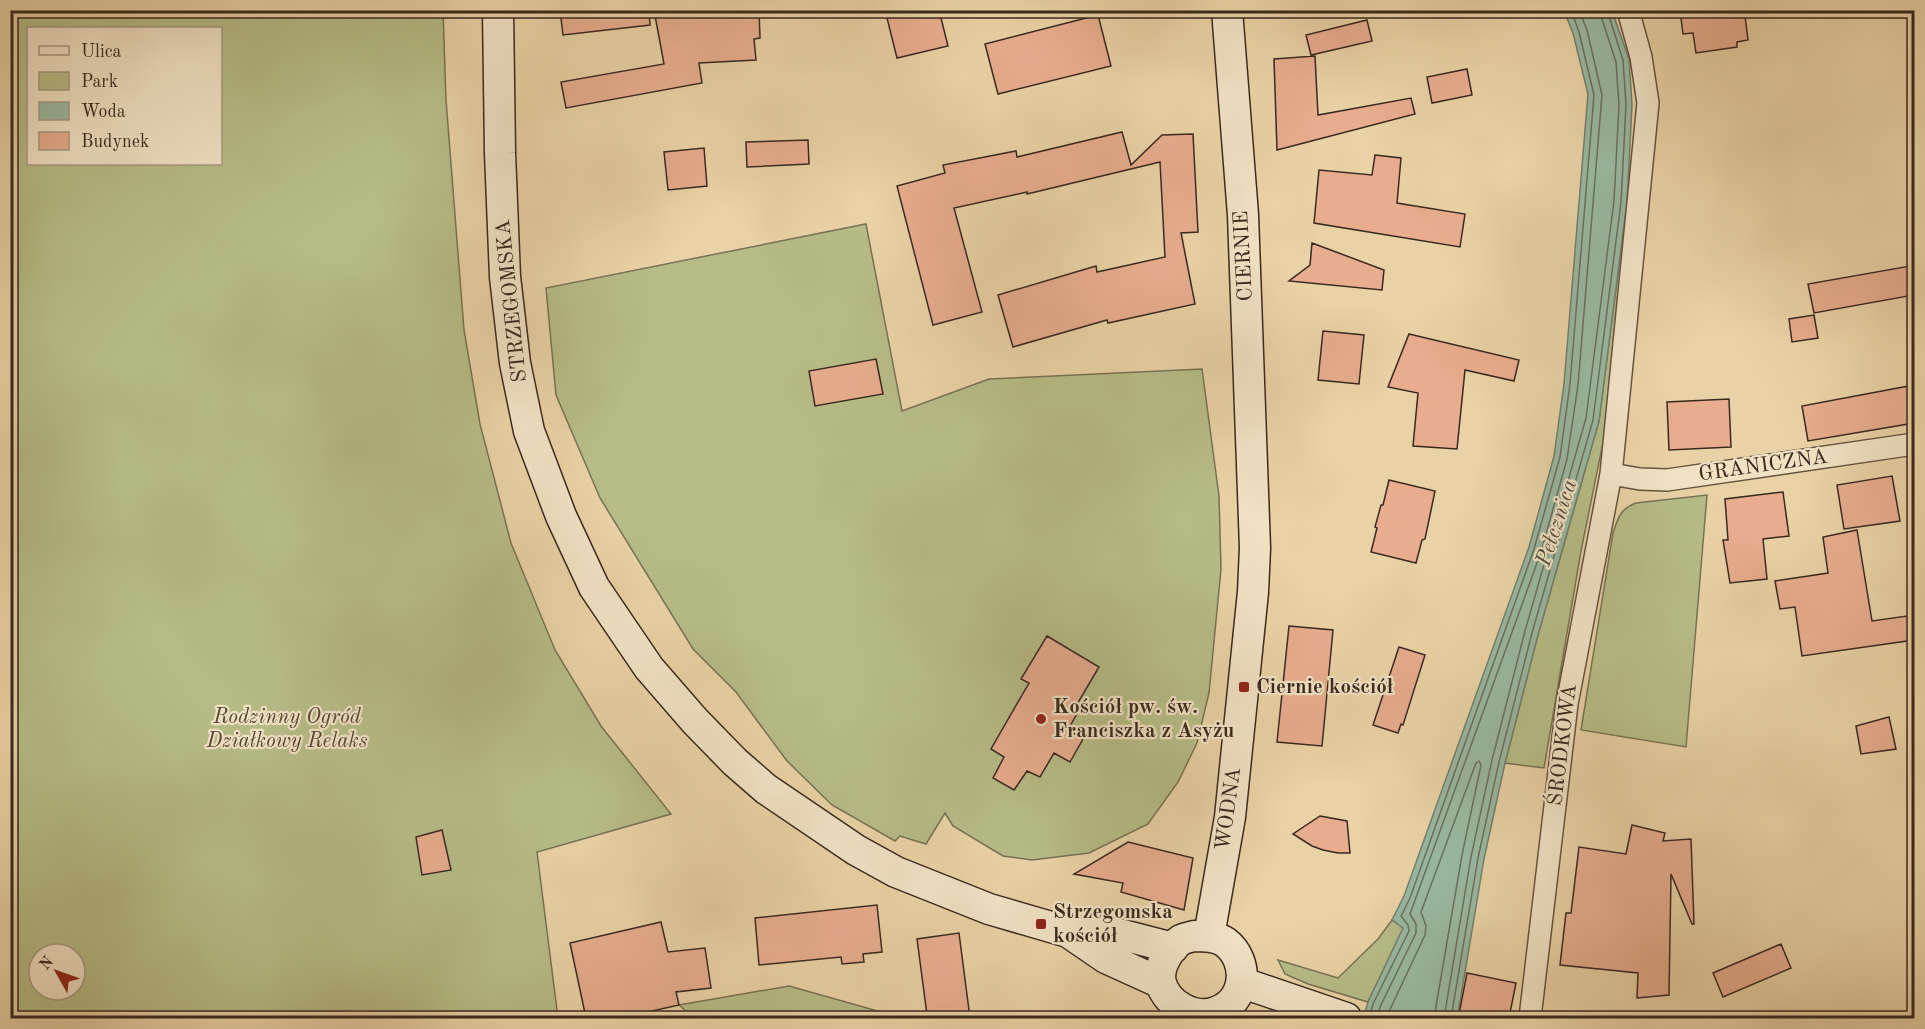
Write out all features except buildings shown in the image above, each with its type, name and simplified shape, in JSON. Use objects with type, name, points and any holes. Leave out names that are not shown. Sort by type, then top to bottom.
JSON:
[{"type":"main road","name":"STRZEGOMSKA","points":[[498,10],[505,277],[515,363],[529,431],[561,516],[594,587],[649,668],[695,721],[735,762],[775,795],[856,850],[896,872],[989,909],[1068,932],[1115,933],[1173,948]]},
{"type":"main road","name":"CIERNIE","points":[[1227,10],[1243,215],[1254,501]]},
{"type":"main road","name":"WODNA","points":[[1209,936],[1230,817],[1240,732],[1253,592],[1254,501]]},
{"type":"main road","name":"STRZEGOMSKA","points":[[1068,932],[1169,1001]]},
{"type":"main road","points":[[1209,936],[1224,941],[1235,952],[1241,966],[1243,983],[1235,998],[1213,1016],[1188,1012],[1169,1001],[1163,963],[1182,939],[1209,936]]},
{"type":"main road","points":[[1243,983],[1332,1014]]},
{"type":"street","points":[[1611,474],[1648,103],[1641,57],[1628,10]]},
{"type":"street","name":"GRANICZNA","points":[[1611,474],[1640,479],[1667,480],[1914,444]]},
{"type":"street","name":"ŚRODKOWA","points":[[1530,1018],[1567,704],[1611,474]]},
{"type":"green space","name":"Rodzinny Ogród Działkowy Relaks","points":[[10,11],[443,11],[446,100],[464,330],[480,424],[511,543],[555,650],[601,726],[671,814],[537,852],[558,1018],[11,1018]]},
{"type":"green space","points":[[1627,202],[1606,428],[1581,551],[1544,768],[1505,763],[1538,635],[1599,421]]},
{"type":"green space","points":[[866,224],[902,411],[989,379],[1202,369],[1219,496],[1221,569],[1209,693],[1197,743],[1178,782],[1148,824],[1089,853],[1032,860],[1003,856],[953,826],[945,813],[926,844],[900,836],[895,841],[832,805],[787,761],[736,692],[693,649],[600,498],[556,395],[546,288]]},
{"type":"green space","points":[[1707,495],[1686,747],[1581,730],[1613,533],[1618,518],[1626,508],[1636,503]]},
{"type":"green space","points":[[1392,920],[1404,928],[1368,1002],[1308,984],[1285,974],[1278,960],[1338,978],[1378,939]]},
{"type":"green space","points":[[789,986],[885,1013],[886,1018],[694,1018],[679,1005]]},
{"type":"water","name":"Pełcznica","points":[[1564,11],[1612,11],[1629,59],[1632,105],[1627,202],[1599,421],[1538,635],[1505,763],[1484,859],[1458,1014],[1456,1018],[1363,1018],[1368,1002],[1403,928],[1392,920],[1404,896],[1529,547],[1554,456],[1564,384],[1588,94],[1573,33]]},
{"type":"place","name":"Ciernie kościół","points":[[1244,687]]},
{"type":"place","name":"Kościół pw. św. Franciszka z Asyżu","points":[[1041,719]]},
{"type":"place","name":"Strzegomska kościół","points":[[1041,924]]}]
